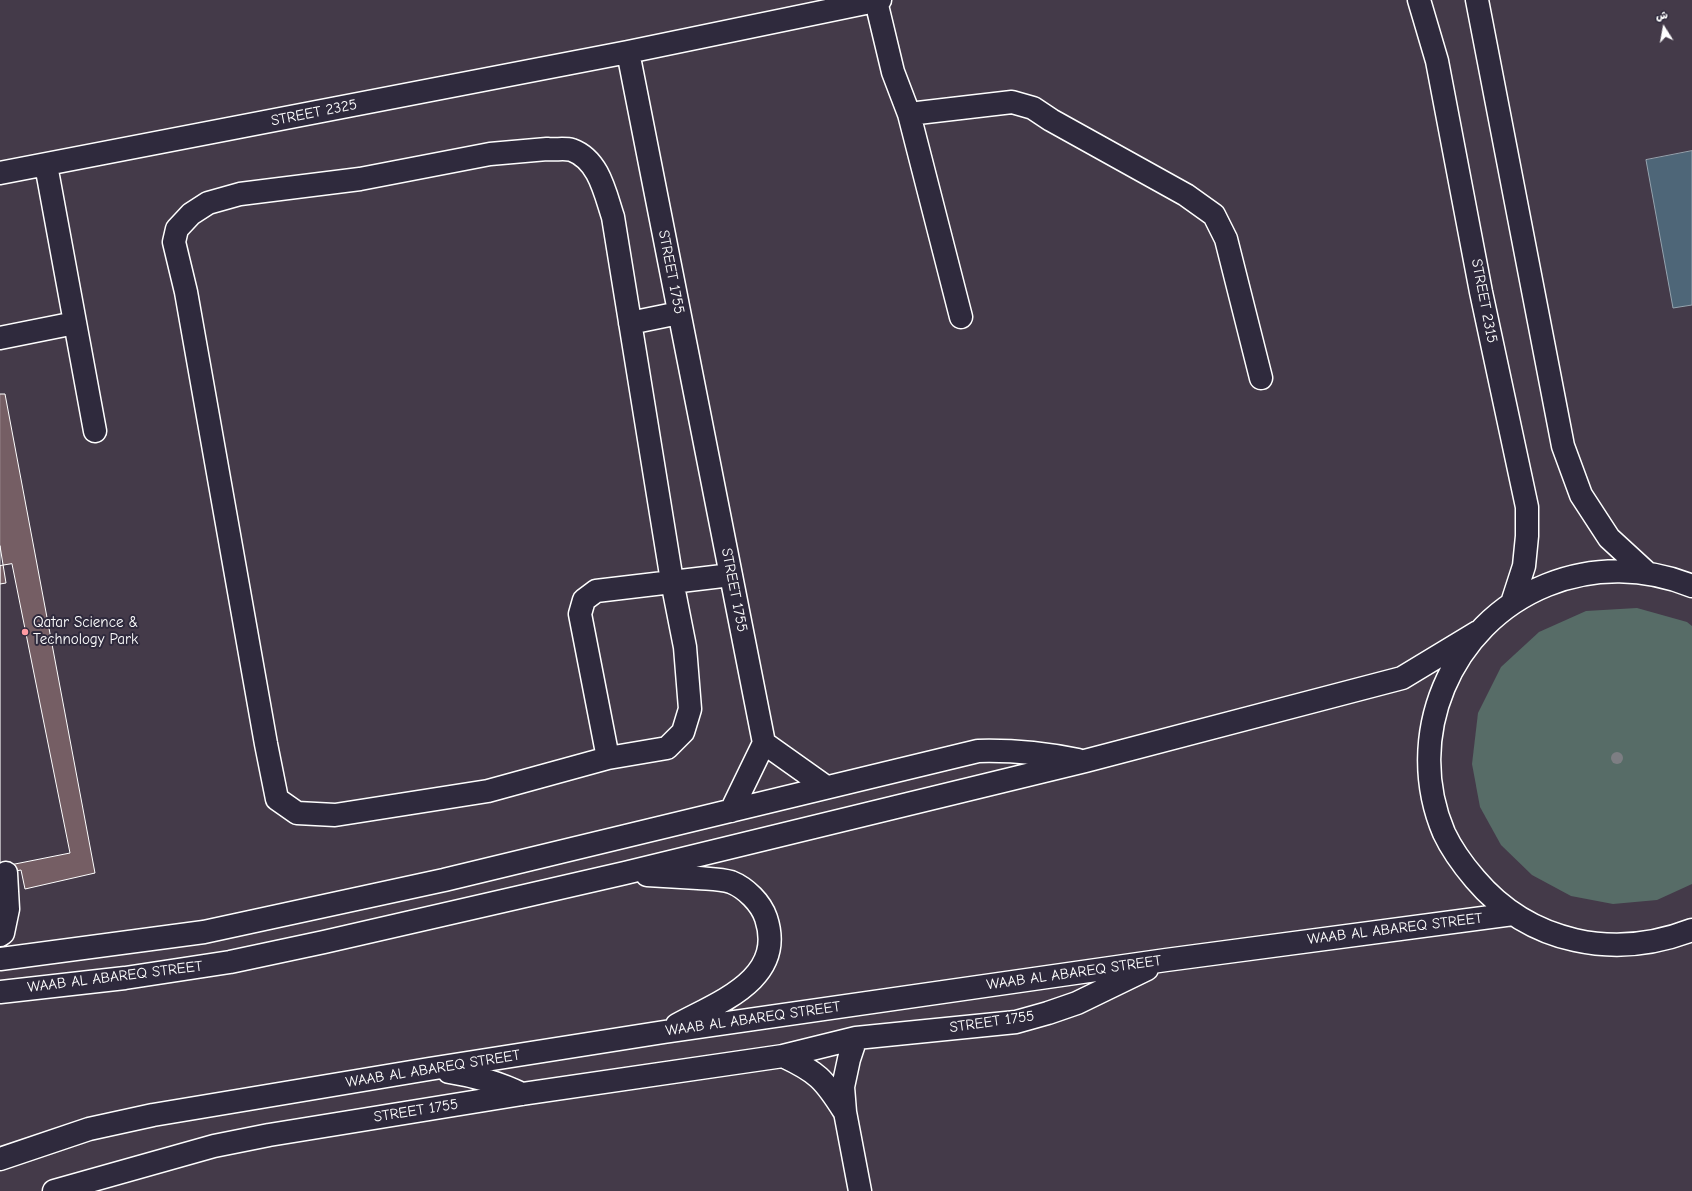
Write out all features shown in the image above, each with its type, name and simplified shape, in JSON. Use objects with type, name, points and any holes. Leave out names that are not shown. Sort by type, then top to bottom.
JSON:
[{"type":"street","points":[[628,52],[878,0],[893,72],[909,114],[961,317]]},
{"type":"street","name":"STREET 2315","points":[[1419,0],[1437,61],[1481,292],[1526,507],[1527,536],[1524,566],[1512,603]]},
{"type":"street","points":[[1477,0],[1563,446],[1581,495],[1609,538],[1646,572]]},
{"type":"street","name":"STREET 2325","points":[[0,174],[628,52]]},
{"type":"street","name":"STREET 1755","points":[[628,52],[764,743]]},
{"type":"street","points":[[909,114],[1012,102],[1033,108],[1051,120],[1186,195],[1214,215],[1226,239],[1261,378]]},
{"type":"street","points":[[547,149],[571,150],[586,158],[597,172],[613,217],[630,323],[672,582],[685,646],[690,709],[683,732],[667,748],[608,758],[488,792],[336,815],[297,813],[277,799],[186,292],[174,242],[177,229],[191,214],[208,203],[240,194],[360,178],[490,154],[547,149]]},
{"type":"street","points":[[46,165],[95,431]]},
{"type":"street","points":[[630,323],[679,313]]},
{"type":"street","points":[[0,338],[75,323]]},
{"type":"street","points":[[1692,586],[1665,576],[1646,572],[1611,571],[1590,573],[1562,579],[1536,589],[1512,603],[1478,632],[1456,661],[1441,693],[1432,728],[1430,771],[1434,799],[1444,833],[1462,864],[1485,892],[1513,914],[1542,930],[1573,940],[1606,945],[1638,944],[1671,938],[1692,930]]},
{"type":"street","points":[[608,758],[580,614],[584,600],[596,591],[731,575]]},
{"type":"street","name":"WAAB AL ABAREQ STREET","points":[[0,992],[125,978],[230,962],[324,942],[625,873],[1085,761],[1402,678],[1478,632]]},
{"type":"street","points":[[731,811],[764,743],[826,787]]},
{"type":"street","points":[[0,959],[204,932],[444,880],[978,751],[1010,750],[1049,754],[1085,761]]},
{"type":"street","points":[[0,935],[2,933],[8,909],[6,873]]},
{"type":"street","points":[[625,873],[718,879],[731,882],[743,889],[757,902],[765,915],[769,926],[770,945],[765,962],[756,976],[739,992],[664,1032]]},
{"type":"street","name":"WAAB AL ABAREQ STREET","points":[[0,1159],[89,1129],[153,1115],[429,1069],[664,1032],[1166,960],[1513,914]]},
{"type":"street","name":"STREET 1755","points":[[54,1191],[214,1146],[269,1135],[522,1094],[783,1056],[856,1038],[1016,1022],[1077,1003],[1166,960]]},
{"type":"street","points":[[856,1038],[849,1059],[843,1087],[845,1112],[860,1191]]},
{"type":"street","points":[[783,1056],[807,1068],[818,1076],[830,1089],[845,1112]]},
{"type":"street","points":[[429,1069],[479,1077],[494,1081],[522,1094]]},
{"type":"street","points":[[0,1146],[89,1129]]},
{"type":"green space","points":[[1637,608],[1687,622],[1692,626],[1692,884],[1657,900],[1613,904],[1571,896],[1532,875],[1501,845],[1480,807],[1472,764],[1478,713],[1501,667],[1539,632],[1586,611]]},
{"type":"water","points":[[1692,151],[1692,305],[1673,308],[1646,160]]},
{"type":"building","name":"Qatar Science & Technology Park","points":[[0,394],[5,394],[95,873],[25,889],[21,870],[0,874]]},
{"type":"building","points":[[0,546],[6,583],[0,584]]},
{"type":"building","points":[[12,564],[70,853],[0,867],[0,566]]},
{"type":"place","name":"Qatar Science & Technology Park","points":[[25,632]]}]
